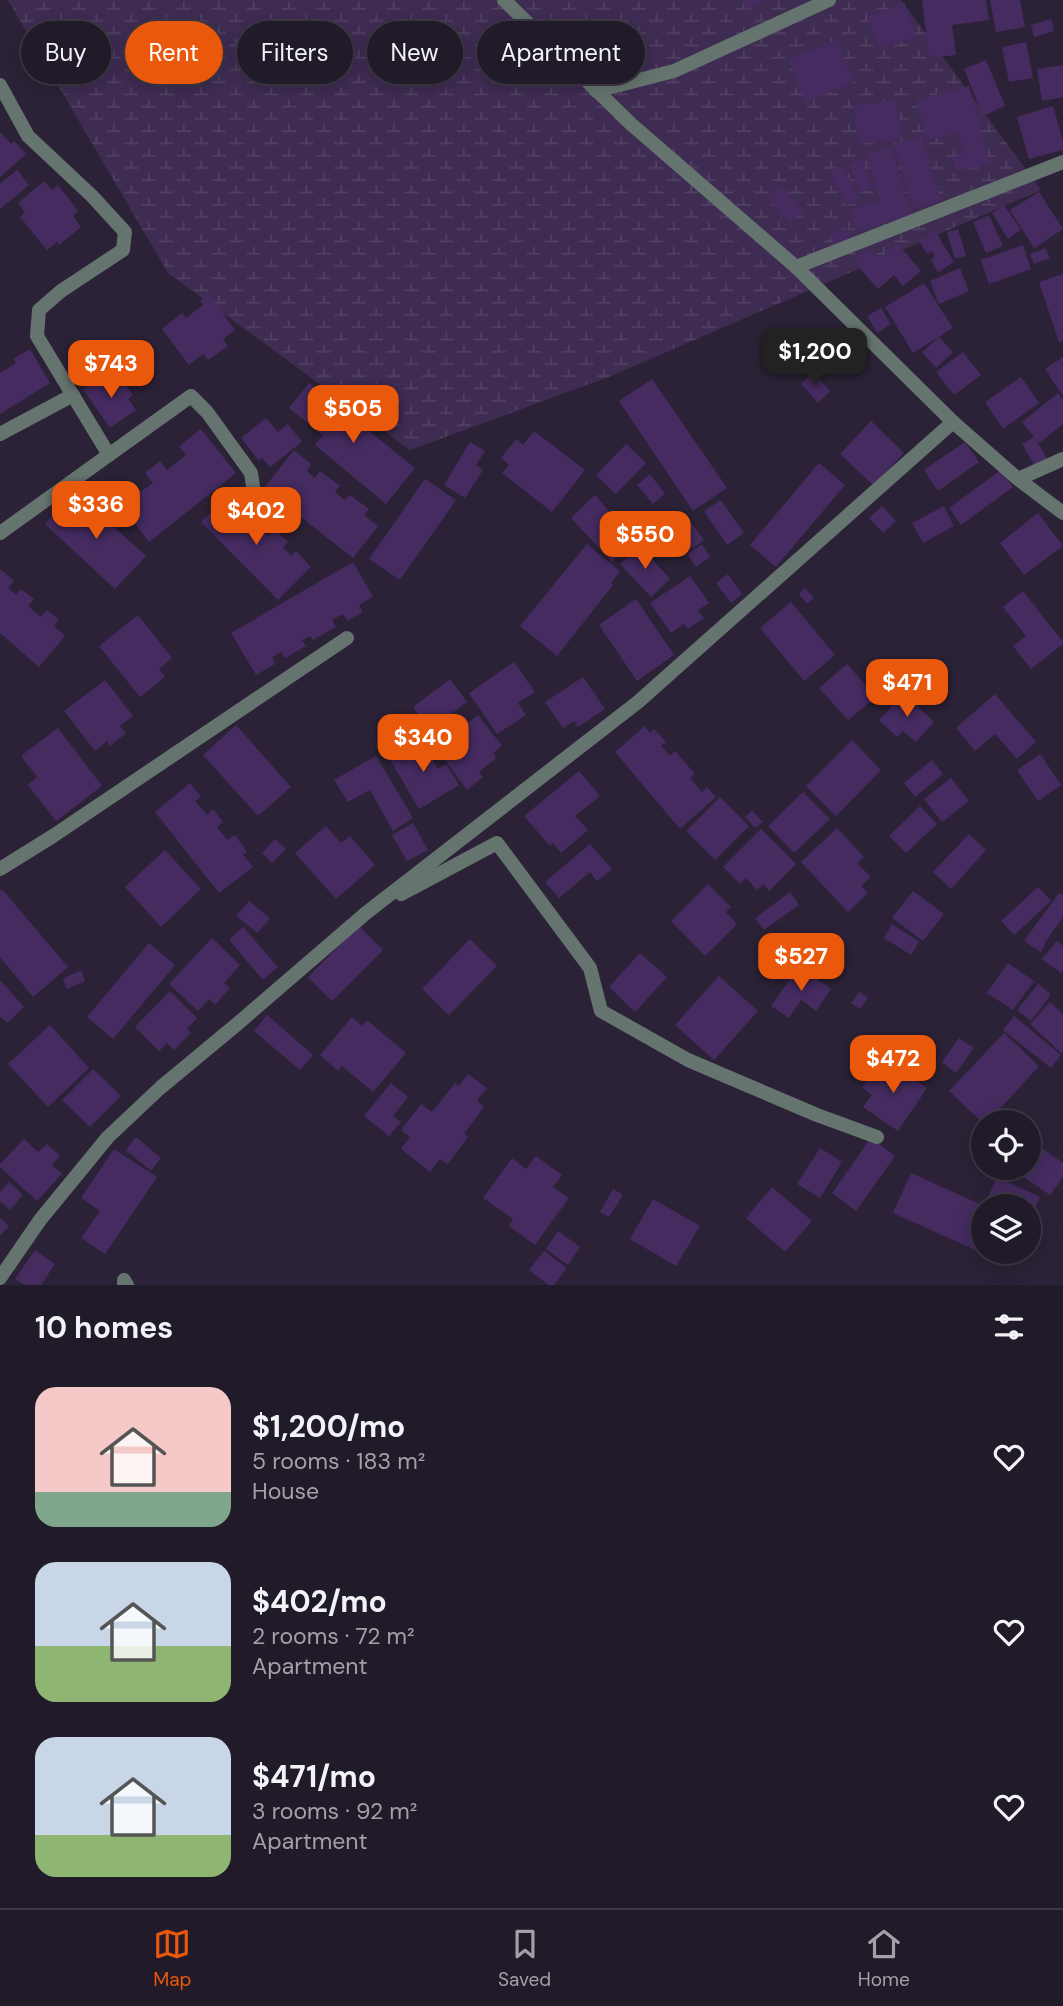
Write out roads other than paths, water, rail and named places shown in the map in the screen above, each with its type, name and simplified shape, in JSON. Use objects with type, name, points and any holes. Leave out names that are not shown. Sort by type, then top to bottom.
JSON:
[{"type":"street","points":[[504,0],[631,124],[796,267],[953,422],[1018,479],[1063,513]]},
{"type":"street","points":[[596,91],[674,71],[829,0]]},
{"type":"street","points":[[0,85],[28,136],[92,196],[125,232],[123,250],[61,291],[39,310],[37,337],[109,455]]},
{"type":"street","points":[[796,267],[1063,162]]},
{"type":"street","points":[[0,434],[73,395]]},
{"type":"street","points":[[0,533],[191,396],[207,412],[251,473],[253,486]]},
{"type":"street","points":[[0,1278],[40,1220],[108,1137],[160,1088],[366,913],[638,702],[953,422]]},
{"type":"street","points":[[1018,479],[1063,459]]},
{"type":"street","points":[[0,869],[346,638]]},
{"type":"street","points":[[366,913],[497,843],[590,968],[601,1010],[688,1060],[817,1115],[877,1137]]}]
